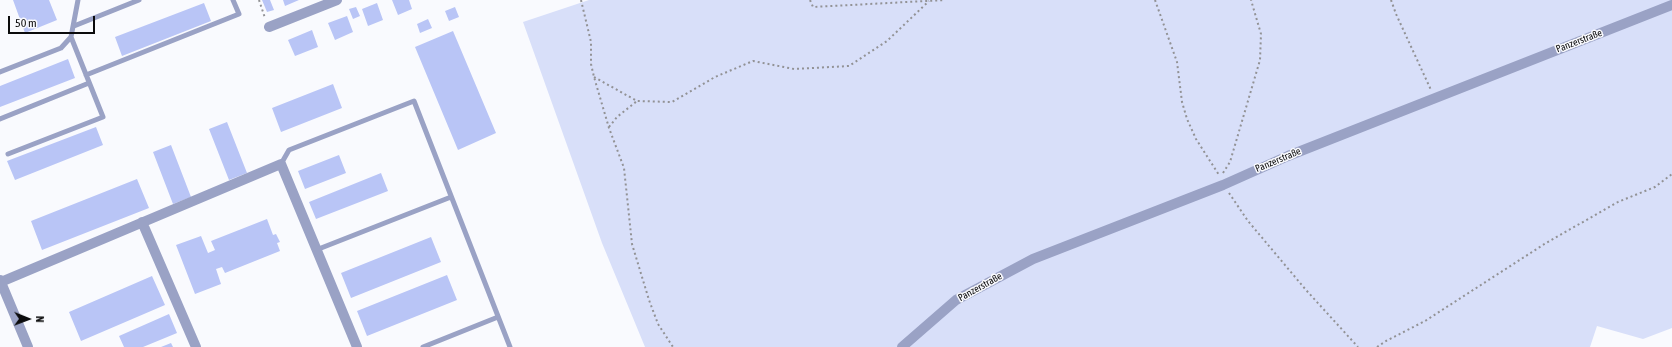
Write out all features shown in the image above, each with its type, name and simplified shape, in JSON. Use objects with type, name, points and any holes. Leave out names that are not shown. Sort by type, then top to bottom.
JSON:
[{"type":"street","points":[[269,27],[327,2],[337,0]]},
{"type":"street","name":"Panzerstraße","points":[[902,347],[956,300],[1032,259],[1223,185],[1288,156],[1672,5]]},
{"type":"street","points":[[28,347],[0,281],[280,164],[357,347]]},
{"type":"street","points":[[142,222],[196,347]]},
{"type":"lane","points":[[0,72],[61,48],[71,37],[78,0]]},
{"type":"lane","points":[[74,26],[139,0]]},
{"type":"lane","points":[[86,75],[239,14],[233,0]]},
{"type":"lane","points":[[8,154],[103,117],[71,37]]},
{"type":"lane","points":[[0,118],[90,83]]},
{"type":"lane","points":[[280,164],[289,150],[414,101],[510,347]]},
{"type":"lane","points":[[316,250],[451,197]]},
{"type":"lane","points":[[423,347],[498,317]]},
{"type":"path","points":[[258,0],[269,27]]},
{"type":"path","points":[[581,0],[591,42],[591,64],[594,77],[609,128],[624,168],[632,244],[658,324],[673,347]]},
{"type":"path","points":[[810,0],[813,7],[945,0]]},
{"type":"path","points":[[1155,0],[1177,62],[1182,102],[1187,119],[1196,139],[1221,178],[1230,162],[1260,60],[1261,34],[1251,0]]},
{"type":"path","points":[[1391,0],[1435,98]]},
{"type":"path","points":[[594,77],[637,101],[672,102],[714,77],[753,61],[794,68],[849,66],[887,41],[929,1]]},
{"type":"path","points":[[609,128],[617,117],[637,101]]},
{"type":"path","points":[[1377,347],[1425,321],[1546,243],[1618,202],[1655,188],[1672,174]]},
{"type":"path","points":[[1223,185],[1248,220],[1306,290],[1358,347]]},
{"type":"shaded area","points":[[589,0],[1672,0],[1672,328],[1643,339],[1597,326],[1590,347],[645,347],[602,243],[523,22]]},
{"type":"building","points":[[13,0],[49,0],[57,20],[25,33]]},
{"type":"building","points":[[262,0],[270,0],[274,10],[267,12]]},
{"type":"building","points":[[283,0],[299,0],[285,6]]},
{"type":"building","points":[[392,0],[409,0],[412,9],[398,15]]},
{"type":"building","points":[[204,3],[211,21],[122,56],[115,37]]},
{"type":"building","points":[[377,3],[383,20],[368,26],[362,9]]},
{"type":"building","points":[[356,7],[360,16],[353,19],[349,9]]},
{"type":"building","points":[[455,7],[459,17],[449,21],[445,11]]},
{"type":"building","points":[[347,16],[353,32],[335,40],[328,23]]},
{"type":"building","points":[[428,19],[432,28],[420,33],[417,24]]},
{"type":"building","points":[[312,30],[318,47],[295,56],[288,40]]},
{"type":"building","points":[[453,31],[496,133],[458,150],[415,47]]},
{"type":"building","points":[[68,59],[75,78],[0,107],[0,86]]},
{"type":"building","points":[[333,84],[342,108],[281,132],[272,108]]},
{"type":"building","points":[[227,122],[247,173],[229,180],[209,129]]},
{"type":"building","points":[[96,127],[103,145],[15,180],[7,161]]},
{"type":"building","points":[[171,145],[191,197],[173,204],[153,152]]},
{"type":"building","points":[[339,155],[346,173],[305,189],[298,171]]},
{"type":"building","points":[[381,173],[388,191],[316,219],[309,202]]},
{"type":"building","points":[[137,179],[149,208],[42,250],[31,221]]},
{"type":"building","points":[[267,219],[273,235],[276,234],[280,242],[277,243],[280,251],[225,273],[222,267],[216,269],[221,284],[195,294],[176,245],[201,236],[208,253],[215,250],[211,241]]},
{"type":"building","points":[[431,237],[441,262],[351,298],[341,273]]},
{"type":"building","points":[[447,275],[457,300],[367,336],[357,311]]},
{"type":"building","points":[[152,276],[165,305],[81,341],[69,312]]},
{"type":"building","points":[[169,314],[177,333],[143,347],[124,347],[119,336]]},
{"type":"building","points":[[171,343],[173,347],[161,347]]}]
